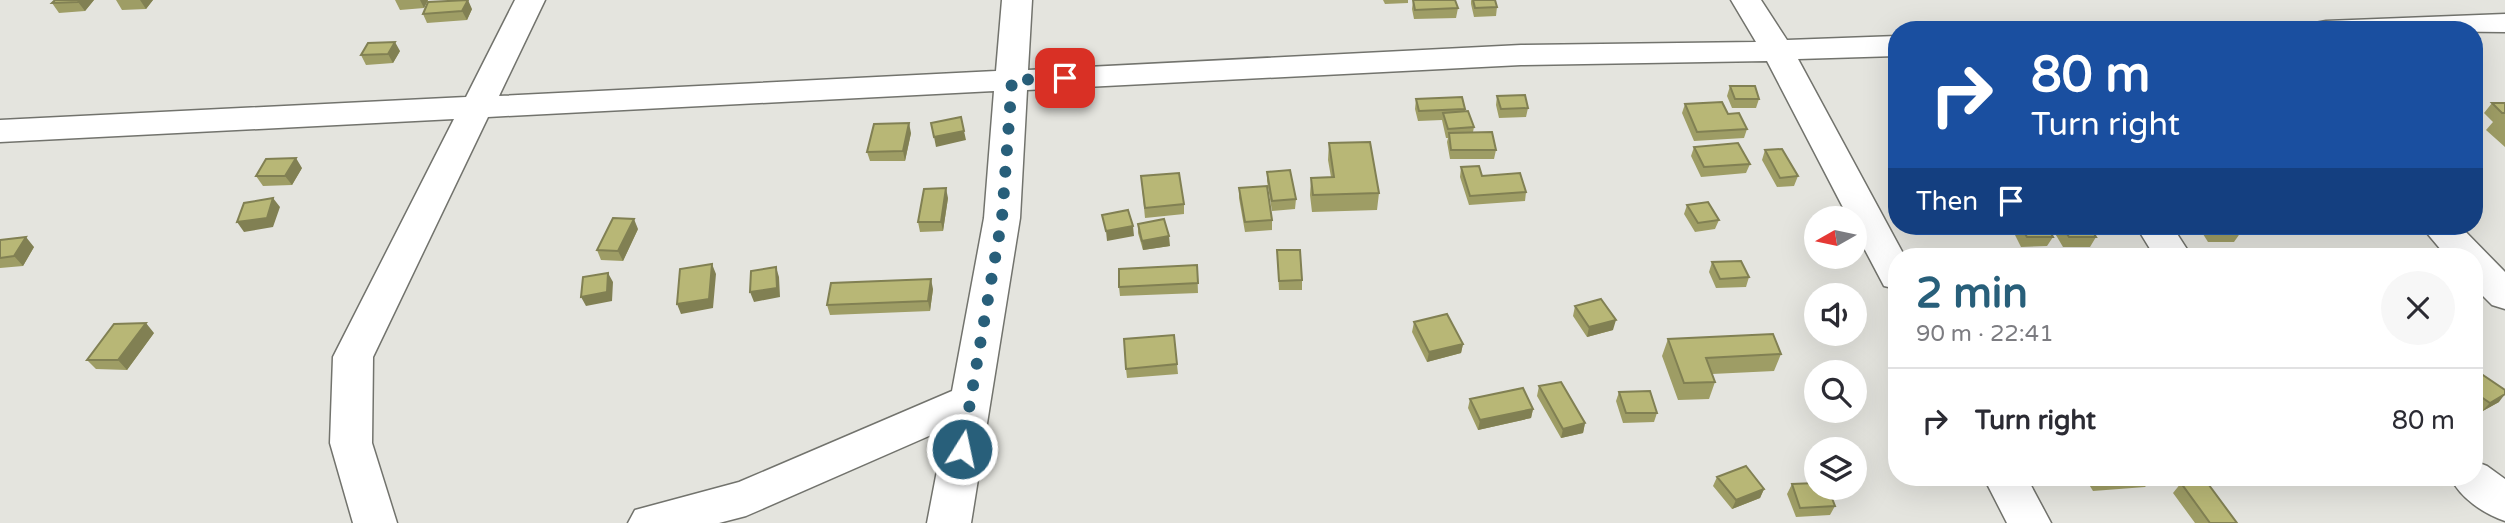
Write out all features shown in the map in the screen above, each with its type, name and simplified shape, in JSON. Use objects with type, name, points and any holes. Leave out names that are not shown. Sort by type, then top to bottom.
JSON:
[{"type":"street","points":[[375,523],[351,443],[353,357],[530,0]]},
{"type":"street","points":[[949,523],[1002,218],[1017,0]]},
{"type":"street","points":[[1746,0],[1777,50],[1888,259]]},
{"type":"street","points":[[2483,24],[2505,23]]},
{"type":"street","points":[[0,131],[1521,55],[1888,46]]},
{"type":"street","points":[[2448,235],[2460,248]]},
{"type":"street","points":[[2483,262],[2505,261]]},
{"type":"street","points":[[2483,272],[2505,295]]},
{"type":"street","points":[[650,523],[746,498],[971,400]]},
{"type":"street","points":[[2009,486],[2029,523]]},
{"type":"street","points":[[2483,486],[2505,503]]},
{"type":"building","points":[[55,0],[80,0],[52,3]]},
{"type":"building","points":[[468,0],[462,11],[423,14],[428,2]]},
{"type":"building","points":[[1413,0],[1455,0],[1458,8],[1415,10]]},
{"type":"building","points":[[1473,0],[1495,0],[1497,7],[1475,8]]},
{"type":"building","points":[[395,42],[388,54],[361,55],[368,43]]},
{"type":"building","points":[[1730,86],[1755,86],[1759,99],[1735,99]]},
{"type":"building","points":[[1525,95],[1528,108],[1501,109],[1497,96]]},
{"type":"building","points":[[1462,97],[1465,109],[1419,111],[1416,99]]},
{"type":"building","points":[[1722,102],[1728,114],[1739,113],[1747,129],[1697,132],[1685,104]]},
{"type":"building","points":[[2492,103],[2505,103],[2505,113],[2502,113]]},
{"type":"building","points":[[1468,111],[1474,127],[1448,129],[1443,113]]},
{"type":"building","points":[[961,117],[964,131],[934,137],[931,123]]},
{"type":"building","points":[[909,123],[903,151],[867,152],[874,124]]},
{"type":"building","points":[[1492,132],[1496,150],[1451,150],[1449,133]]},
{"type":"building","points":[[1370,142],[1379,193],[1313,195],[1311,178],[1334,177],[1329,143]]},
{"type":"building","points":[[1738,143],[1750,164],[1704,167],[1694,147]]},
{"type":"building","points":[[1782,149],[1798,176],[1780,178],[1765,150]]},
{"type":"building","points":[[296,158],[285,176],[256,176],[266,159]]},
{"type":"building","points":[[1479,166],[1482,176],[1520,173],[1526,192],[1470,196],[1461,167]]},
{"type":"building","points":[[1290,170],[1296,199],[1272,201],[1267,172]]},
{"type":"building","points":[[1179,173],[1184,204],[1145,208],[1141,176]]},
{"type":"building","points":[[1267,186],[1272,220],[1245,222],[1239,188]]},
{"type":"building","points":[[946,188],[941,222],[918,222],[924,189]]},
{"type":"building","points":[[273,198],[267,218],[237,222],[244,203]]},
{"type":"building","points":[[1708,202],[1719,220],[1698,223],[1687,205]]},
{"type":"building","points":[[1128,210],[1133,226],[1106,231],[1102,215]]},
{"type":"building","points":[[613,218],[634,219],[618,251],[597,250]]},
{"type":"building","points":[[1164,219],[1169,236],[1142,241],[1138,224]]},
{"type":"building","points":[[2026,235],[2053,237],[2027,237]]},
{"type":"building","points":[[2068,235],[2096,237],[2069,237]]},
{"type":"building","points":[[26,237],[14,256],[0,258],[0,240]]},
{"type":"building","points":[[1277,250],[1300,250],[1302,280],[1279,281]]},
{"type":"building","points":[[1741,261],[1749,277],[1720,279],[1712,262]]},
{"type":"building","points":[[712,264],[709,299],[677,304],[680,269]]},
{"type":"building","points":[[1197,265],[1198,283],[1119,287],[1119,269]]},
{"type":"building","points":[[776,267],[777,288],[750,292],[751,271]]},
{"type":"building","points":[[608,273],[607,292],[581,297],[583,277]]},
{"type":"building","points":[[931,279],[928,301],[827,305],[831,283]]},
{"type":"building","points":[[1601,299],[1616,320],[1589,327],[1575,306]]},
{"type":"building","points":[[1447,314],[1463,344],[1429,352],[1414,322]]},
{"type":"building","points":[[146,323],[118,360],[87,360],[114,324]]},
{"type":"building","points":[[1773,334],[1781,354],[1706,358],[1715,382],[1684,383],[1668,339]]},
{"type":"building","points":[[1174,335],[1177,364],[1126,369],[1124,339]]},
{"type":"building","points":[[2483,375],[2505,390],[2505,394],[2490,403],[2483,398]]},
{"type":"building","points":[[1561,382],[1585,423],[1563,429],[1539,386]]},
{"type":"building","points":[[1523,388],[1533,409],[1480,420],[1470,399]]},
{"type":"building","points":[[1650,391],[1657,413],[1626,413],[1619,392]]},
{"type":"building","points":[[1746,466],[1764,489],[1736,500],[1717,477]]},
{"type":"building","points":[[1792,484],[1804,484],[1804,500],[1833,500],[1835,506],[1800,508]]},
{"type":"building","points":[[2183,486],[2210,486],[2237,523],[2210,523]]},
{"type":"route","points":[[962,449],[1002,218],[1012,80],[1065,78]]}]
